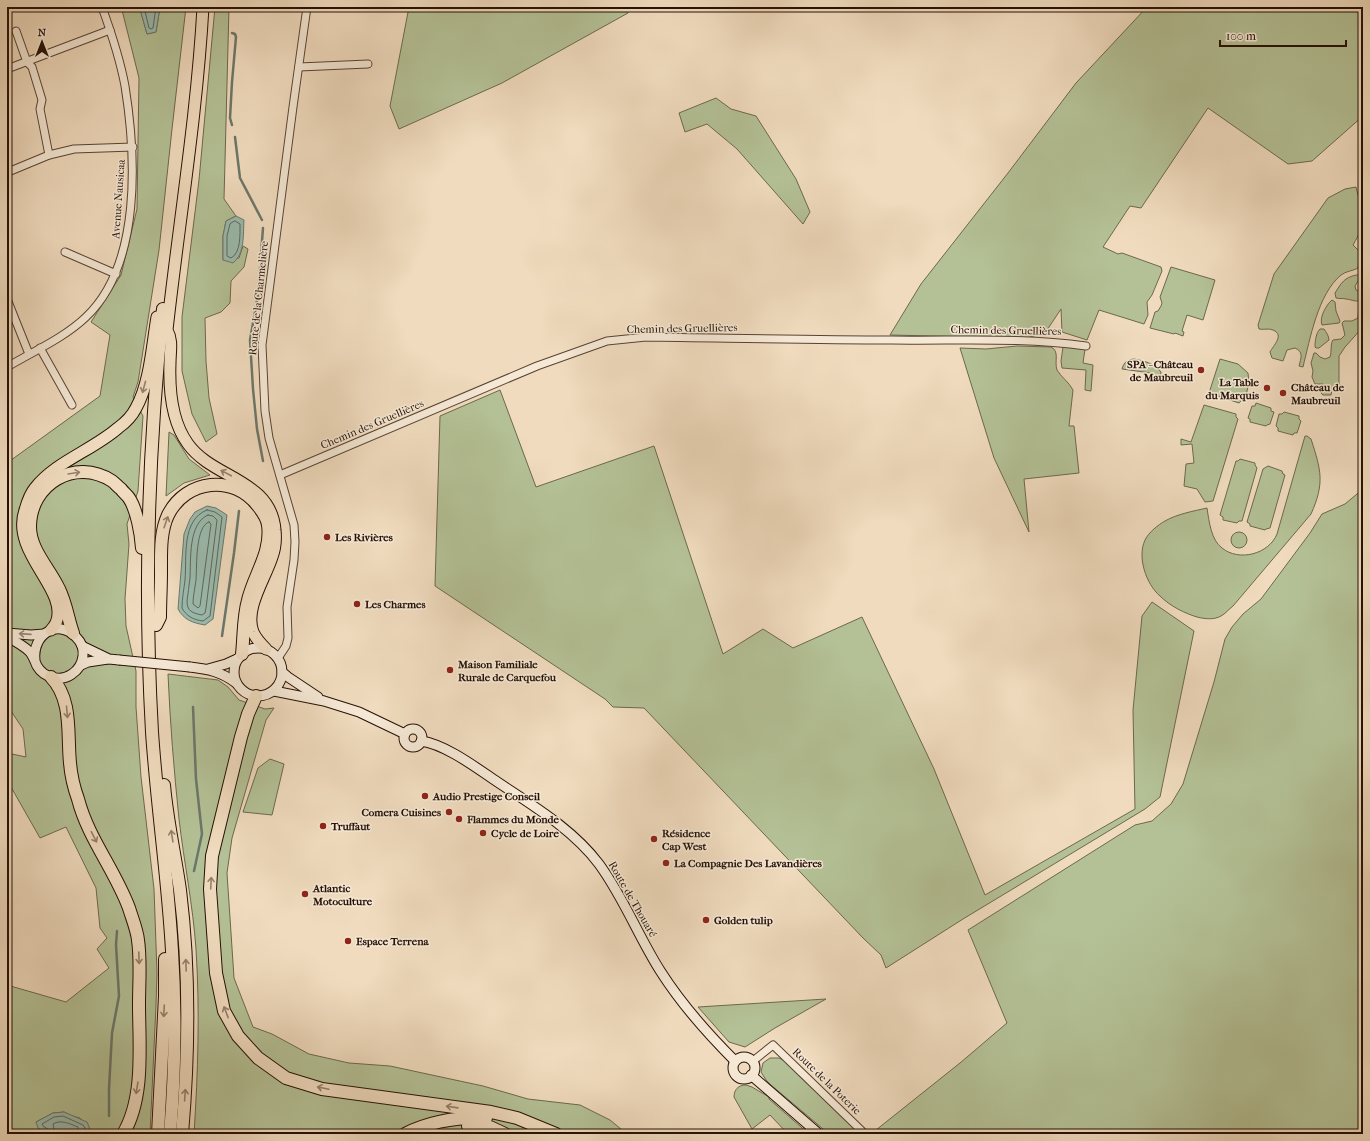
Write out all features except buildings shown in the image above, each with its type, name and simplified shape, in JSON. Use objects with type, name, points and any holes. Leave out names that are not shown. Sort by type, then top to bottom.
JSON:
[{"type":"highway","points":[[163,309],[152,442],[147,574],[152,732],[167,889],[174,989],[174,1064],[170,1134]]},
{"type":"highway","points":[[167,330],[161,400],[155,509],[154,580],[158,709],[164,788],[180,890],[185,952],[187,1041],[182,1134]]},
{"type":"highway","points":[[72,633],[63,597],[54,578],[33,546],[30,528],[31,510],[40,493],[53,480],[70,473],[81,472],[97,474],[112,481],[130,498],[141,534],[143,563],[147,574]]},
{"type":"highway","points":[[156,625],[160,617],[162,536],[168,517],[177,501],[187,493],[201,487],[216,484],[229,486],[252,498],[268,524],[268,542],[265,556],[247,600],[241,656]]},
{"type":"highway","points":[[51,677],[62,691],[66,704],[70,766],[78,800],[87,824],[129,908],[138,940],[138,1077],[134,1106],[123,1134]]},
{"type":"highway","points":[[256,696],[248,714],[241,737],[212,856],[210,889],[216,973],[224,1011],[238,1036],[258,1058],[286,1078],[322,1089],[491,1112],[517,1118],[556,1134]]},
{"type":"highway","points":[[158,1134],[165,996],[165,928],[163,898],[167,889]]},
{"type":"highway","points":[[405,1134],[418,1128],[452,1119],[487,1118],[509,1121],[530,1127],[546,1134]]},
{"type":"highway","points":[[423,1134],[444,1128],[464,1126],[490,1127],[505,1134]]},
{"type":"main road","points":[[35,660],[35,646],[39,639],[48,632],[56,622],[58,612],[56,601],[26,545],[23,529],[23,515],[34,489],[42,480],[53,470],[110,435],[126,421],[136,409],[144,390],[158,314],[163,309],[184,147],[198,7]]},
{"type":"main road","points":[[7,636],[29,651],[41,671],[51,677],[58,678],[71,675],[81,665],[88,662],[109,659],[208,669],[230,678],[248,694],[256,696],[262,696],[274,691],[282,679],[281,665],[278,658],[266,649],[256,638],[251,623],[256,595],[275,548],[276,530],[274,521],[267,505],[254,490],[237,479],[208,464],[188,445],[176,421],[172,402],[169,375],[171,338],[167,330],[194,118],[204,7]]},
{"type":"main road","points":[[7,633],[31,634],[58,629],[66,630],[72,633],[82,646],[83,659],[81,665]]},
{"type":"main road","points":[[82,646],[109,659]]},
{"type":"main road","points":[[208,669],[226,664],[252,649],[266,649]]},
{"type":"main road","points":[[236,683],[234,670],[241,656]]},
{"type":"main road","points":[[282,672],[309,692],[324,700]]},
{"type":"main road","points":[[274,691],[324,700]]},
{"type":"main road","name":"Route de Thouaré","points":[[324,700],[359,712],[405,734],[405,740],[408,745],[416,746],[421,741],[436,744],[471,765],[545,815],[580,842],[599,864],[610,881],[660,972],[712,1037],[735,1060]]},
{"type":"main road","points":[[744,1057],[753,1061],[755,1069],[751,1076],[745,1078],[736,1075],[733,1070],[733,1063],[735,1060],[744,1057]]},
{"type":"main road","points":[[751,1076],[819,1134]]},
{"type":"street","name":"Avenue Nausicaa","points":[[7,367],[66,333],[87,316],[107,291],[122,258],[127,234],[131,199],[132,147],[124,84],[110,30],[102,7]]},
{"type":"street","name":"Route de la Charmelière","points":[[278,658],[286,646],[288,638],[287,607],[294,560],[295,542],[294,525],[269,438],[265,411],[262,345],[307,7]]},
{"type":"street","points":[[7,69],[110,30]]},
{"type":"street","points":[[16,31],[27,62],[32,68],[42,100],[40,109],[49,155]]},
{"type":"street","points":[[299,67],[368,64]]},
{"type":"street","points":[[8,172],[49,155],[74,149],[132,147]]},
{"type":"street","points":[[66,252],[116,274]]},
{"type":"street","points":[[7,299],[29,354]]},
{"type":"street","name":"Chemin des Gruellières","points":[[280,475],[537,366],[607,341],[646,337],[973,340],[1056,342],[1086,346]]},
{"type":"street","points":[[40,348],[72,405]]},
{"type":"street","name":"Route de la Poterie","points":[[753,1061],[774,1045],[865,1134]]},
{"type":"green space","points":[[124,7],[138,7],[140,9],[147,34],[156,32],[160,7],[186,7],[159,250],[138,382],[133,397],[143,416],[138,491],[127,524],[129,544],[125,599],[126,626],[136,671],[136,707],[141,777],[154,889],[157,973],[150,1134],[85,1134],[90,1129],[80,1118],[64,1112],[53,1113],[36,1122],[42,1131],[48,1134],[7,1134],[7,985],[66,1002],[109,968],[97,949],[107,938],[100,928],[96,888],[66,827],[40,838],[7,780],[7,753],[26,757],[23,729],[7,705],[7,463],[100,396],[110,335],[91,322],[121,275],[137,209],[139,78],[122,10]]},
{"type":"green space","points":[[215,7],[229,7],[224,199],[236,216],[226,221],[223,236],[223,260],[239,258],[243,246],[248,249],[244,267],[231,281],[230,303],[221,312],[205,318],[209,398],[217,434],[206,442],[192,414],[182,371],[182,317],[199,180]]},
{"type":"green space","points":[[409,7],[626,7],[628,13],[502,83],[399,129],[390,106]]},
{"type":"green space","points":[[1147,7],[1363,7],[1363,116],[1312,161],[1288,164],[1208,108],[1141,208],[1130,206],[1103,247],[1118,254],[1122,253],[1161,267],[1162,271],[1152,295],[1147,302],[1148,315],[1144,324],[1099,310],[1087,340],[1062,332],[1061,309],[1045,333],[1026,338],[890,335],[921,284],[1076,83]]},
{"type":"green space","points":[[716,98],[731,109],[756,116],[796,179],[810,212],[803,224],[737,149],[707,124],[685,132],[679,113]]},
{"type":"green space","points":[[1356,187],[1363,221],[1361,230],[1353,245],[1363,255],[1359,260],[1358,268],[1341,275],[1326,293],[1316,318],[1303,367],[1299,366],[1301,353],[1295,348],[1287,350],[1283,361],[1272,358],[1270,352],[1277,341],[1278,335],[1271,329],[1259,329],[1258,325],[1274,274],[1328,198],[1345,189]]},
{"type":"green space","points":[[1171,267],[1215,280],[1203,320],[1187,315],[1182,331],[1184,332],[1183,336],[1150,328],[1155,312],[1158,311],[1161,306],[1162,303],[1160,297]]},
{"type":"green space","points":[[1356,275],[1361,276],[1355,286],[1356,290],[1360,292],[1363,291],[1363,299],[1357,301],[1336,298],[1335,293],[1342,283],[1346,279]]},
{"type":"green space","points":[[1332,300],[1335,302],[1336,311],[1340,321],[1339,323],[1322,325],[1321,319],[1327,305]]},
{"type":"green space","points":[[1363,303],[1363,327],[1339,356],[1339,383],[1342,389],[1341,391],[1332,390],[1331,395],[1323,395],[1321,393],[1323,384],[1315,384],[1312,377],[1313,371],[1311,363],[1314,353],[1325,359],[1330,357],[1333,340],[1341,339],[1345,335],[1342,323],[1344,321],[1352,321],[1358,318],[1359,304]]},
{"type":"green space","points":[[1320,329],[1324,329],[1329,340],[1319,348],[1316,348],[1316,337]]},
{"type":"green space","points":[[1017,346],[1051,347],[1055,351],[1057,370],[1073,390],[1069,426],[1074,426],[1079,473],[1024,479],[1029,532],[994,458],[960,348],[986,349]]},
{"type":"green space","points":[[1063,347],[1085,349],[1083,363],[1093,365],[1091,391],[1085,390],[1086,370],[1062,368],[1061,361]]},
{"type":"green space","points":[[1134,359],[1155,366],[1161,372],[1160,379],[1155,380],[1150,378],[1151,373],[1122,369],[1126,362]]},
{"type":"green space","points":[[1220,359],[1238,364],[1248,373],[1249,383],[1245,399],[1239,403],[1209,393]]},
{"type":"green space","points":[[500,390],[536,487],[654,446],[723,654],[763,629],[793,648],[862,617],[934,769],[985,895],[1135,809],[1133,710],[1142,616],[1152,602],[1194,631],[1160,797],[1145,809],[963,919],[886,968],[881,955],[863,938],[644,708],[613,707],[605,699],[435,586],[440,416]]},
{"type":"green space","points":[[1256,403],[1271,408],[1271,411],[1274,412],[1270,424],[1266,426],[1250,422],[1250,419],[1248,418],[1252,406],[1255,406]]},
{"type":"green space","points":[[1204,405],[1236,414],[1238,419],[1213,501],[1205,502],[1197,489],[1184,486],[1186,464],[1194,463],[1192,444],[1181,445],[1181,439],[1191,442]]},
{"type":"green space","points":[[1284,412],[1299,416],[1301,421],[1297,433],[1294,433],[1293,435],[1278,431],[1276,426],[1279,414]]},
{"type":"green space","points":[[169,432],[174,435],[189,459],[210,475],[184,483],[166,496]]},
{"type":"green space","points":[[1305,436],[1311,439],[1320,476],[1318,494],[1311,514],[1233,606],[1221,616],[1206,619],[1182,611],[1164,600],[1151,585],[1144,570],[1142,554],[1145,540],[1149,534],[1159,525],[1175,516],[1207,508],[1213,535],[1218,545],[1237,555],[1253,554],[1261,551],[1273,541],[1277,534]]},
{"type":"green space","points":[[1240,459],[1255,463],[1257,468],[1242,521],[1237,523],[1223,520],[1223,517],[1220,515],[1236,461]]},
{"type":"green space","points":[[1268,466],[1282,471],[1285,475],[1270,528],[1265,530],[1250,526],[1247,522],[1263,469]]},
{"type":"green space","points":[[1363,489],[1363,1134],[871,1134],[960,1063],[1007,1023],[968,930],[1135,825],[1152,821],[1171,804],[1183,784],[1214,682],[1225,639],[1232,627],[1243,614],[1261,599],[1310,533],[1322,514],[1345,504]]},
{"type":"green space","points":[[1239,532],[1246,537],[1247,540],[1242,547],[1239,548],[1232,543],[1231,540],[1236,533]]},
{"type":"green space","points":[[168,674],[218,680],[228,687],[239,700],[265,709],[274,708],[266,720],[232,838],[227,873],[234,978],[253,1027],[272,1034],[309,1054],[349,1063],[390,1066],[483,1086],[528,1099],[580,1105],[610,1120],[627,1134],[194,1134],[198,1042],[196,949],[179,819],[172,746]]},
{"type":"green space","points":[[270,759],[284,764],[272,815],[243,812],[258,768]]},
{"type":"green space","points":[[826,999],[745,1047],[729,1042],[698,1007]]},
{"type":"green space","points":[[770,1058],[779,1058],[783,1060],[860,1134],[829,1134],[766,1080],[761,1072],[763,1063]]},
{"type":"green space","points":[[746,1085],[769,1097],[769,1099],[809,1134],[788,1134],[770,1115],[752,1129],[734,1097],[737,1088]]},
{"type":"water","points":[[138,7],[160,7],[156,32],[147,34],[140,9]]},
{"type":"water","points":[[236,216],[244,220],[243,238],[240,254],[233,263],[223,260],[223,236],[226,221]]},
{"type":"water","points":[[207,506],[216,508],[227,515],[213,619],[205,625],[189,620],[180,613],[178,609],[184,534],[190,519],[195,512]]},
{"type":"water","points":[[64,1112],[87,1122],[90,1129],[85,1134],[48,1134],[38,1128],[36,1122],[53,1113]]},
{"type":"waterway","points":[[232,33],[235,34],[236,37],[230,118],[232,125]]},
{"type":"waterway","points":[[235,137],[240,178],[262,220]]},
{"type":"waterway","points":[[263,228],[258,295],[250,340],[257,429],[263,461]]},
{"type":"waterway","points":[[222,636],[239,511]]},
{"type":"waterway","points":[[193,707],[196,779],[202,834],[194,871]]},
{"type":"waterway","points":[[109,1116],[112,1033],[119,996],[116,945],[117,931]]},
{"type":"place","name":"SPA - Château de Maubreuil","points":[[1201,370]]},
{"type":"place","name":"La Table du Marquis","points":[[1267,388]]},
{"type":"place","name":"Château de Maubreuil","points":[[1283,393]]},
{"type":"place","name":"Les Rivières","points":[[327,537]]},
{"type":"place","name":"Les Charmes","points":[[357,604]]},
{"type":"place","name":"Maison Familiale Rurale de Carquefou","points":[[450,670]]},
{"type":"place","name":"Audio Prestige Conseil","points":[[425,796]]},
{"type":"place","name":"Comera Cuisines","points":[[449,812]]},
{"type":"place","name":"Flammes du Monde","points":[[459,819]]},
{"type":"place","name":"Truffaut","points":[[323,826]]},
{"type":"place","name":"Cycle de Loire","points":[[483,833]]},
{"type":"place","name":"Résidence Cap West","points":[[654,839]]},
{"type":"place","name":"La Compagnie Des Lavandières","points":[[666,863]]},
{"type":"place","name":"Atlantic Motoculture","points":[[305,894]]},
{"type":"place","name":"Golden tulip","points":[[706,920]]},
{"type":"place","name":"Espace Terrena","points":[[348,941]]}]
